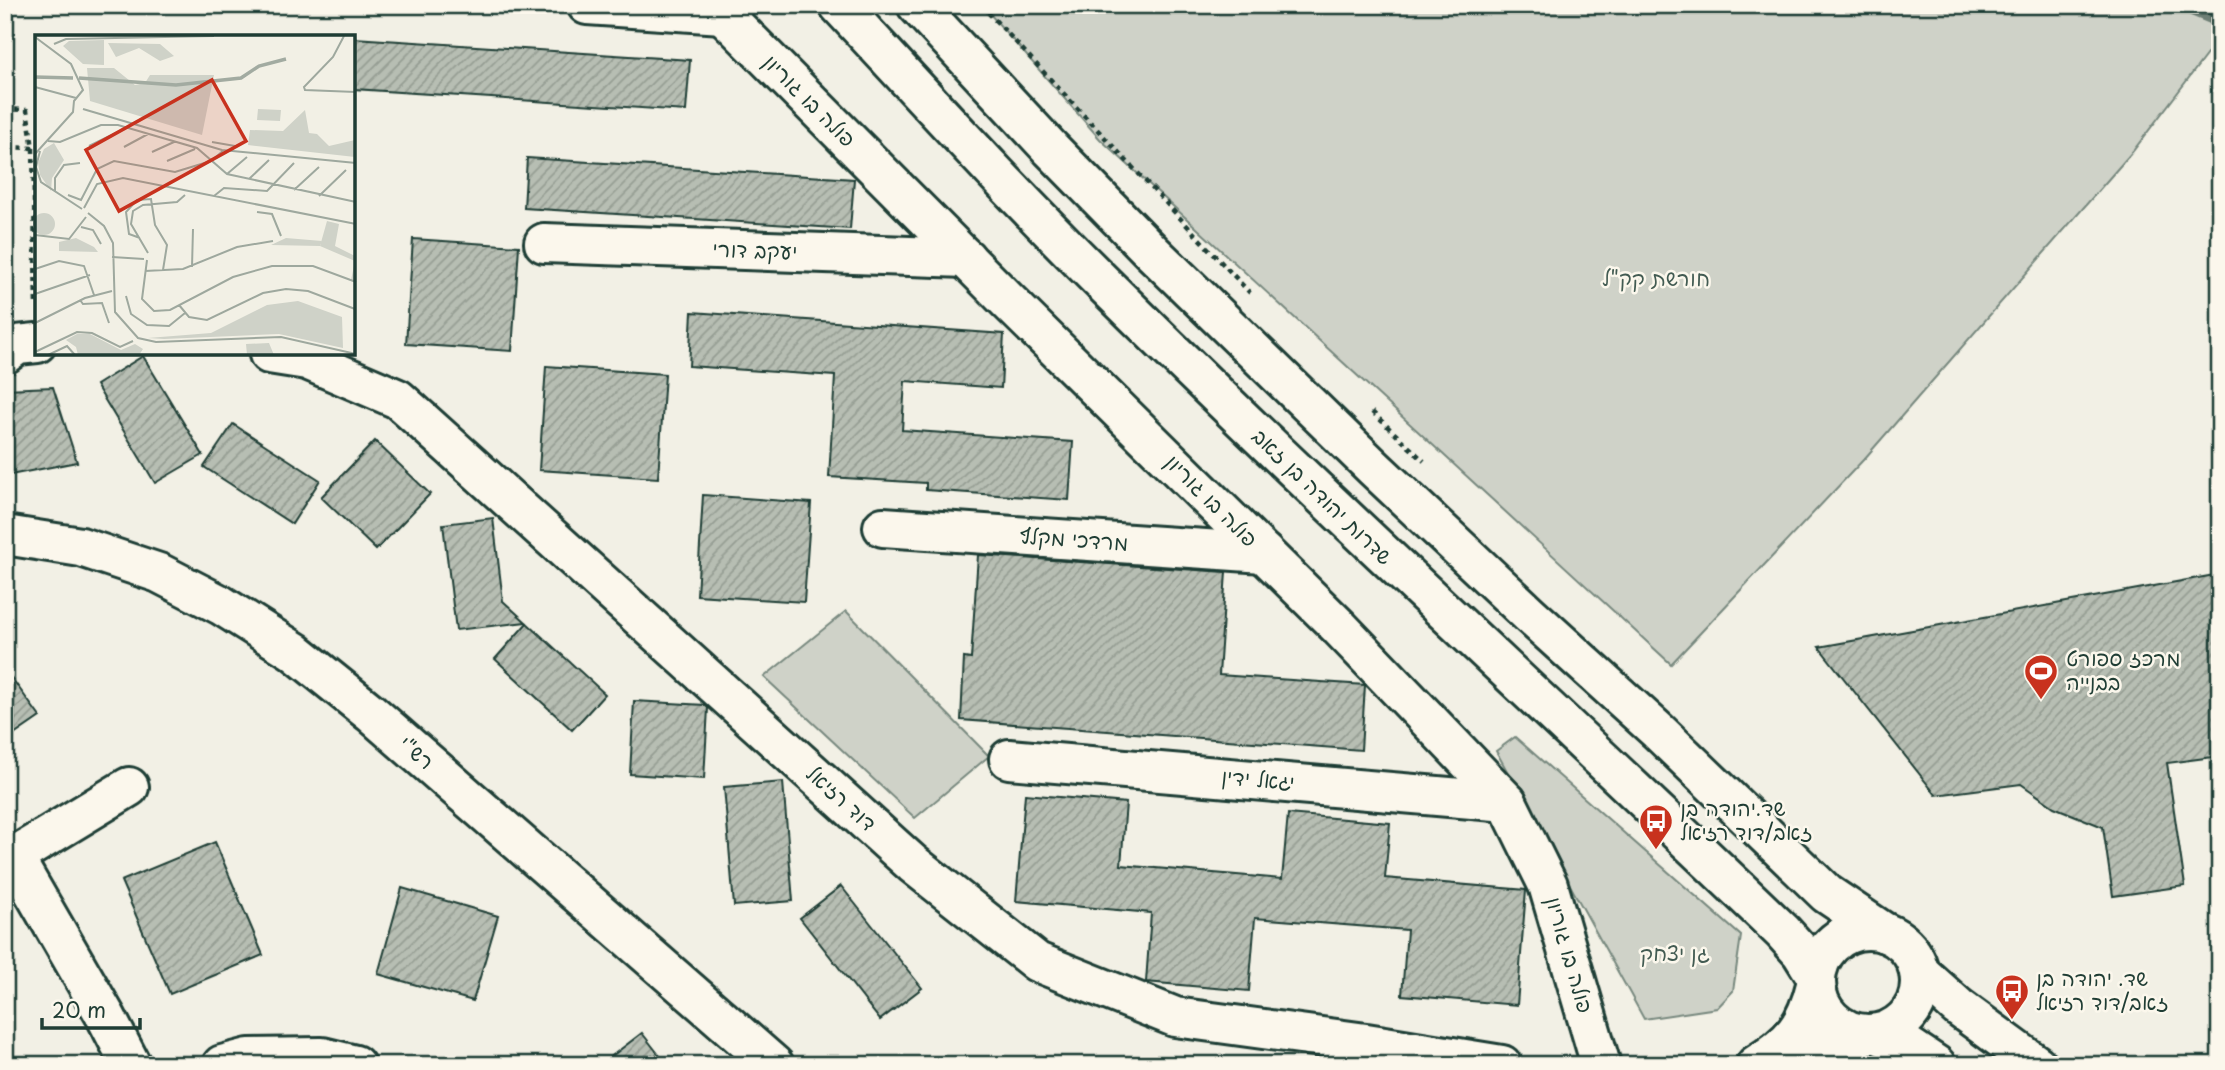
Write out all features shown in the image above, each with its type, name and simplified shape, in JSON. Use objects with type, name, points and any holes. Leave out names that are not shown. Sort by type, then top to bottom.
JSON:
[{"type":"street","points":[[587,5],[718,10]]},
{"type":"street","name":"שדרות יהודה בן זאב","points":[[839,5],[1010,189],[1112,292],[1335,509],[1620,774],[1783,932],[1801,951],[1816,981]]},
{"type":"street","points":[[917,5],[1069,168],[1374,468],[1658,731],[1827,894],[1906,947],[1919,972],[1920,989],[1915,1005],[1906,1018],[1893,1028],[1777,1065]]},
{"type":"street","name":"פולה בו גוריון","points":[[718,10],[1339,627],[1507,802],[1548,885],[1601,1065]]},
{"type":"street","name":"יעקב דורי","points":[[544,243],[966,258]]},
{"type":"street","points":[[5,354],[17,345],[35,343]]},
{"type":"street","name":"דוד רזיאל","points":[[276,355],[307,360],[398,400],[913,864],[1037,962],[1175,1017],[1502,1065]]},
{"type":"street","name":"מרדכי מקלף","points":[[883,527],[1264,553]]},
{"type":"street","name":"רש\"י","points":[[5,535],[81,547],[159,573],[221,605],[294,651],[371,713],[774,1065]]},
{"type":"street","name":"יגאל ידין","points":[[1009,759],[1507,802]]},
{"type":"street","points":[[129,787],[9,859],[106,1017],[131,1065]]},
{"type":"street","points":[[1756,1065],[1792,1039],[1807,1015],[1820,961],[1828,948],[1840,938],[1854,932],[1885,933]]},
{"type":"street","points":[[1919,972],[1958,1007],[2037,1065]]},
{"type":"street","points":[[1816,981],[1823,1007],[1838,1025],[1853,1032],[1872,1034],[1909,1047],[1936,1065]]},
{"type":"street","points":[[222,1065],[249,1058],[322,1057],[355,1065]]},
{"type":"path","points":[[981,5],[1252,296]]},
{"type":"path","points":[[5,109],[27,110],[33,148],[35,246]]},
{"type":"path","points":[[5,147],[33,148]]},
{"type":"path","points":[[1371,411],[1431,469]]},
{"type":"green space","name":"חורשת קק\"ל","points":[[982,5],[2220,5],[2220,37],[2133,151],[1865,458],[1671,664],[1100,139]]},
{"type":"green space","points":[[846,611],[989,756],[915,818],[764,677]]},
{"type":"green space","name":"גן יצחק","points":[[1515,737],[1741,936],[1733,991],[1717,1008],[1644,1019],[1496,751]]},
{"type":"building","points":[[355,38],[690,60],[686,111],[355,89]]},
{"type":"building","points":[[527,158],[854,179],[850,229],[524,208]]},
{"type":"building","points":[[413,239],[519,246],[512,351],[406,344]]},
{"type":"building","points":[[692,312],[1004,334],[1001,388],[905,381],[902,430],[1073,442],[1069,500],[926,490],[926,483],[829,477],[835,376],[689,366]]},
{"type":"building","points":[[143,356],[203,455],[155,483],[96,385]]},
{"type":"building","points":[[546,366],[665,374],[658,478],[539,470]]},
{"type":"building","points":[[53,387],[77,462],[5,476],[5,389]]},
{"type":"building","points":[[233,424],[320,480],[292,524],[204,467]]},
{"type":"building","points":[[375,441],[430,494],[376,550],[321,497]]},
{"type":"building","points":[[703,495],[811,503],[804,602],[697,595]]},
{"type":"building","points":[[493,518],[503,601],[526,622],[456,630],[443,524]]},
{"type":"building","points":[[978,555],[1226,572],[1219,675],[1365,685],[1361,750],[961,720],[964,658],[971,659]]},
{"type":"building","name":"מרכז ספורט בבנייה","points":[[2220,574],[2220,756],[2167,763],[2185,886],[2113,896],[2103,827],[2054,807],[2021,784],[1936,795],[1819,647]]},
{"type":"building","points":[[527,623],[605,694],[572,730],[495,659]]},
{"type":"building","points":[[5,669],[40,717],[5,741]]},
{"type":"building","points":[[634,701],[705,705],[708,708],[704,779],[630,774]]},
{"type":"building","points":[[783,782],[793,901],[734,906],[724,787]]},
{"type":"building","points":[[1025,794],[1126,803],[1121,865],[1282,879],[1288,814],[1390,823],[1385,878],[1526,890],[1517,1005],[1402,995],[1407,930],[1255,918],[1249,991],[1146,982],[1151,913],[1016,901]]},
{"type":"building","points":[[215,842],[263,955],[170,994],[121,881]]},
{"type":"building","points":[[841,886],[922,988],[880,1020],[800,918]]},
{"type":"building","points":[[402,888],[498,916],[473,1001],[378,974]]},
{"type":"building","points":[[642,1033],[667,1065],[600,1065]]},
{"type":"waterway","points":[[2177,5],[2220,23]]},
{"type":"place","name":"מרכז ספורט בבנייה","points":[[2041,701]]},
{"type":"place","name":"שד.יהודה בן זאב/דוד רזיאל","points":[[1656,851]]},
{"type":"place","name":"שד. יהודה בן זאב/דוד רזיאל","points":[[2012,1021]]}]
